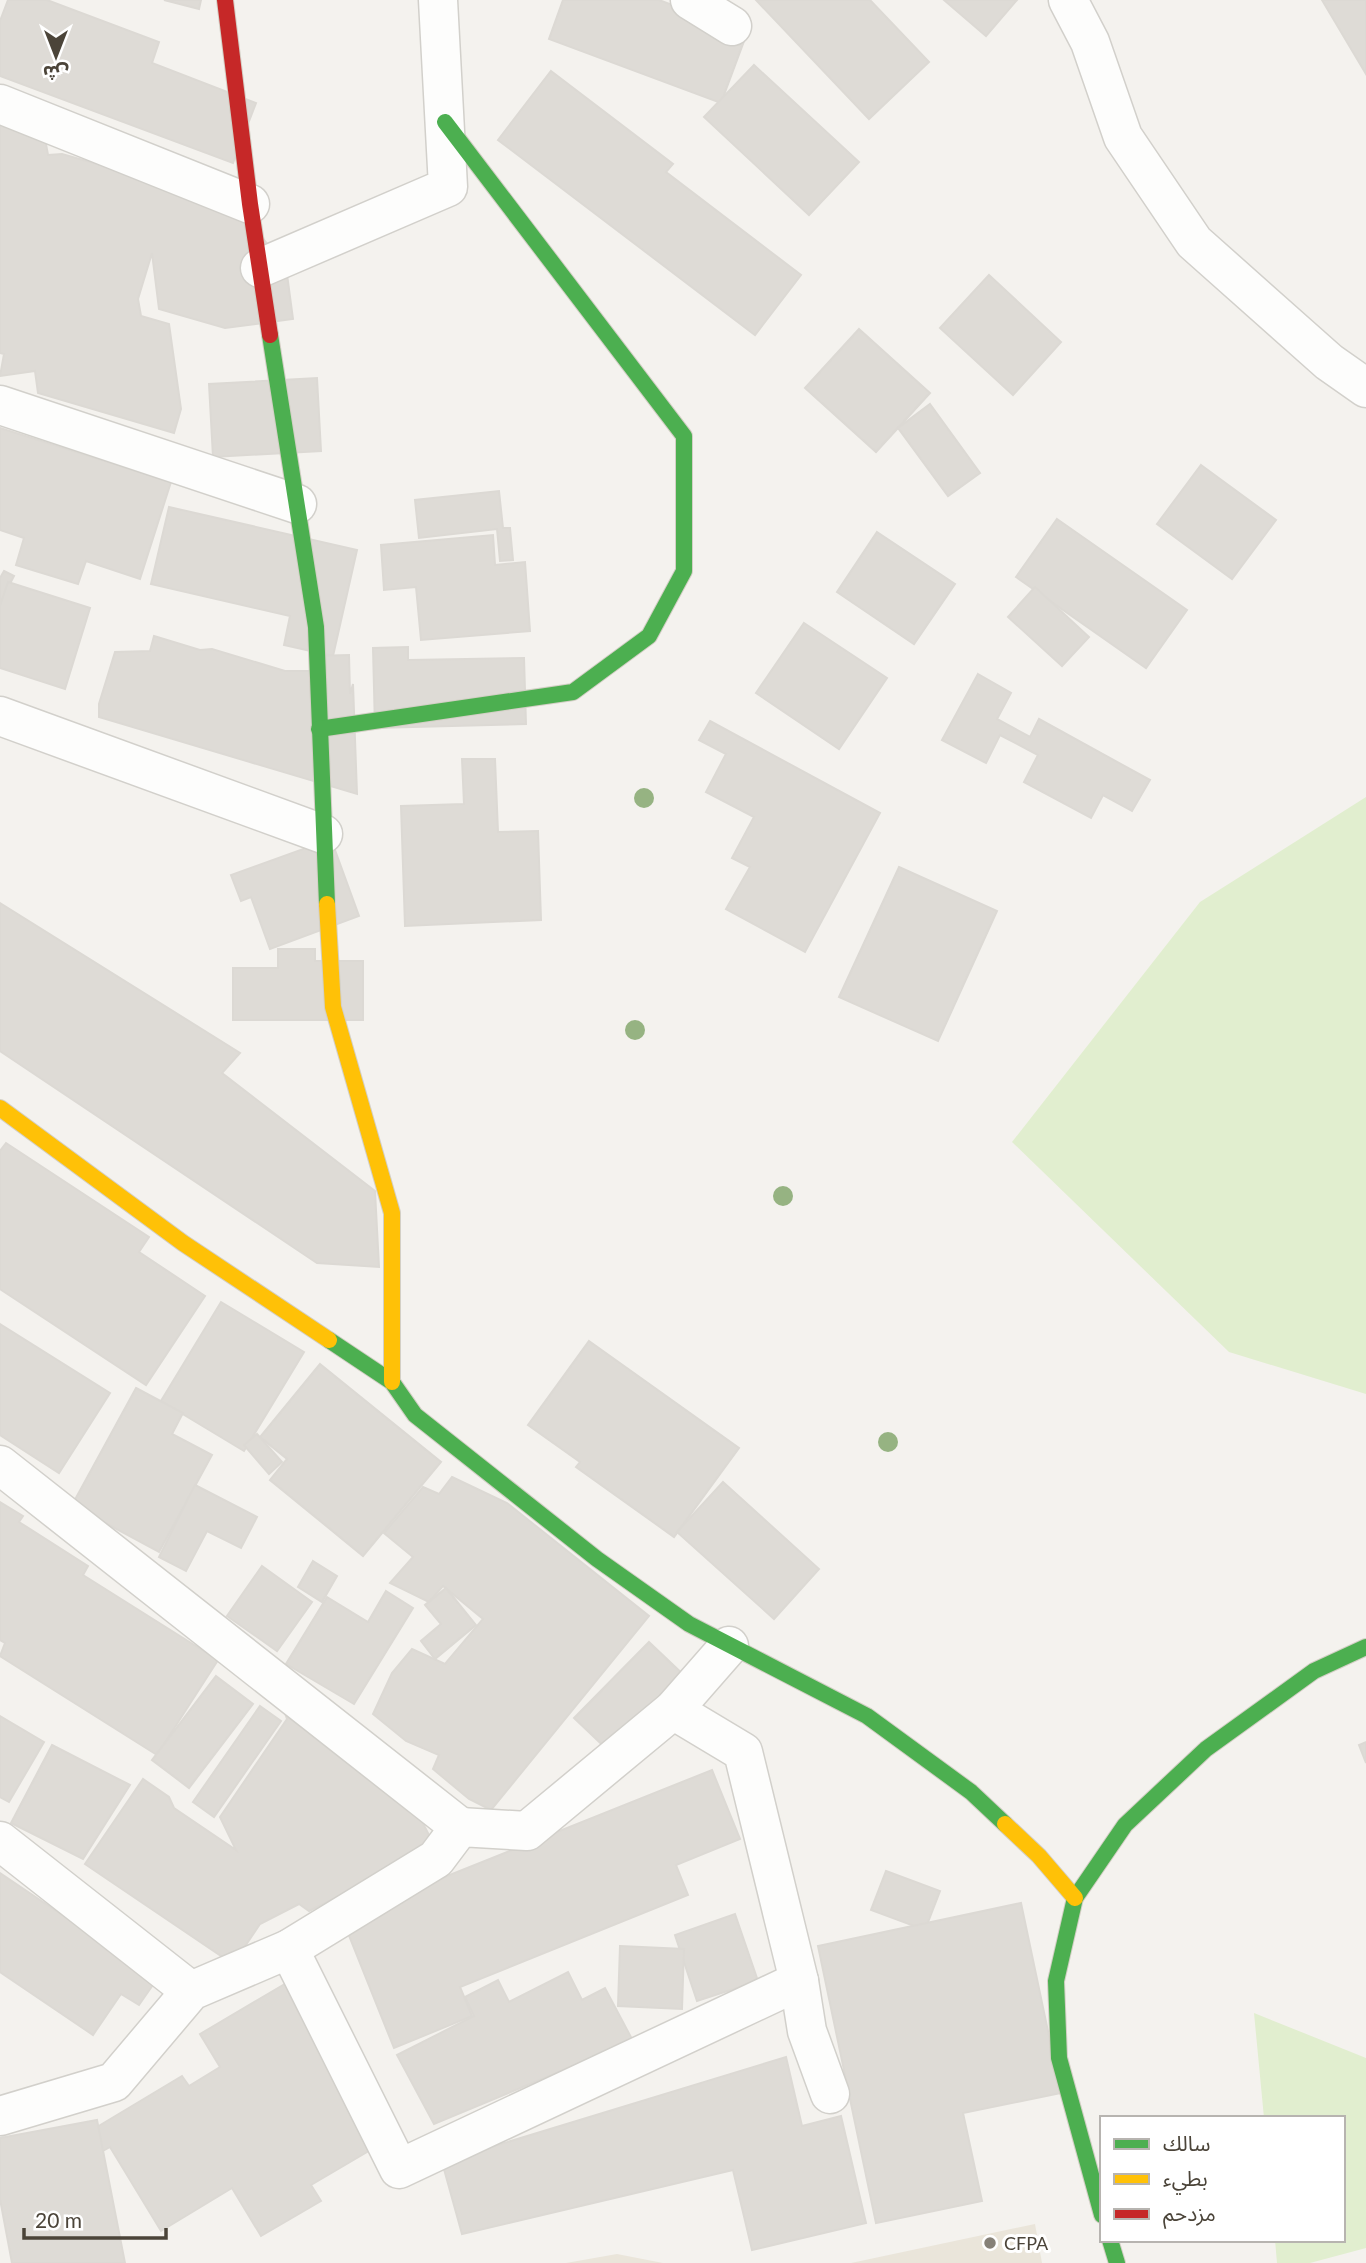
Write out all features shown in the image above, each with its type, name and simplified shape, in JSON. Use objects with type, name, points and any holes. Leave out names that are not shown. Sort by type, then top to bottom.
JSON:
[{"type":"street","points":[[225,0],[250,204],[316,626],[323,834],[333,1007],[392,1213],[392,1382]]},
{"type":"street","points":[[260,268],[448,187],[438,0]]},
{"type":"street","points":[[690,0],[732,26]]},
{"type":"street","points":[[1069,0],[1090,42],[1123,137],[1194,242],[1329,362],[1366,388]]},
{"type":"street","points":[[0,104],[250,204]]},
{"type":"street","points":[[319,729],[573,692],[649,636],[684,571],[684,436],[444,122]]},
{"type":"street","points":[[0,405],[297,504]]},
{"type":"street","points":[[0,716],[323,834]]},
{"type":"street","points":[[0,1108],[183,1243],[392,1382],[415,1415],[597,1559],[689,1624],[867,1716],[931,1761],[971,1792],[1030,1847],[1075,1898]]},
{"type":"street","points":[[0,1465],[460,1827],[527,1831],[673,1710],[729,1646]]},
{"type":"street","points":[[1100,2208],[1059,2058],[1056,1981],[1075,1898],[1125,1825],[1206,1749],[1314,1671],[1366,1647]]},
{"type":"street","points":[[673,1710],[743,1752],[799,1981],[807,2031],[830,2094]]},
{"type":"street","points":[[0,2116],[114,2082],[191,1991],[289,1949],[436,1859],[460,1827]]},
{"type":"street","points":[[0,1841],[191,1991]]},
{"type":"street","points":[[289,1949],[399,2169],[799,1981]]},
{"type":"street","points":[[1111,2242],[1117,2263]]},
{"type":"shaded area","name":"CFPA","points":[[1035,2224],[1042,2263],[851,2263]]},
{"type":"shaded area","points":[[617,2254],[663,2263],[566,2263]]},
{"type":"green space","points":[[1366,797],[1366,1394],[1229,1352],[1012,1142],[1200,902]]},
{"type":"green space","points":[[1254,2013],[1366,2058],[1366,2248],[1310,2263],[1277,2263],[1275,2242],[1345,2242],[1345,2116],[1264,2116]]},
{"type":"building","points":[[8,0],[47,0],[159,42],[152,63],[256,103],[233,163],[0,76],[0,21]]},
{"type":"building","points":[[164,0],[201,0],[199,9]]},
{"type":"building","points":[[563,0],[659,0],[747,33],[721,103],[549,39]]},
{"type":"building","points":[[756,0],[870,0],[929,62],[869,119]]},
{"type":"building","points":[[944,0],[1017,0],[986,36]]},
{"type":"building","points":[[1322,0],[1366,0],[1366,74]]},
{"type":"building","points":[[754,65],[859,162],[809,215],[704,117]]},
{"type":"building","points":[[551,71],[673,164],[666,172],[801,275],[755,335],[498,140]]},
{"type":"building","points":[[0,120],[44,133],[48,155],[62,154],[234,203],[286,267],[293,319],[225,328],[159,309],[152,253],[138,299],[141,316],[169,324],[181,409],[174,433],[38,393],[35,371],[0,376],[4,354],[0,353]]},
{"type":"building","points":[[989,275],[1061,342],[1013,395],[940,328]]},
{"type":"building","points":[[859,329],[930,393],[876,452],[805,388]]},
{"type":"building","points":[[317,378],[321,451],[213,457],[209,384]]},
{"type":"building","points":[[930,404],[980,473],[948,496],[898,428]]},
{"type":"building","points":[[0,428],[171,482],[140,579],[86,561],[78,584],[16,565],[24,538],[0,530]]},
{"type":"building","points":[[1201,465],[1276,520],[1232,579],[1157,524]]},
{"type":"building","points":[[499,491],[503,528],[510,528],[513,560],[500,561],[497,529],[419,538],[415,500]]},
{"type":"building","points":[[169,507],[357,550],[333,656],[284,645],[290,616],[151,584]]},
{"type":"building","points":[[1057,519],[1187,610],[1146,668],[1016,577]]},
{"type":"building","points":[[877,532],[955,584],[914,644],[837,592]]},
{"type":"building","points":[[493,535],[495,565],[525,562],[530,631],[421,640],[416,587],[384,590],[381,545]]},
{"type":"building","points":[[4,571],[14,576],[0,603],[0,578]]},
{"type":"building","points":[[8,582],[90,608],[65,689],[0,668],[0,606]]},
{"type":"building","points":[[1035,587],[1089,637],[1062,666],[1008,617]]},
{"type":"building","points":[[804,623],[887,678],[839,749],[756,693]]},
{"type":"building","points":[[154,636],[200,650],[212,649],[285,671],[313,671],[312,656],[349,655],[350,694],[353,684],[357,794],[99,717],[99,704],[115,652],[150,651]]},
{"type":"building","points":[[408,647],[408,660],[524,658],[526,724],[375,728],[373,648]]},
{"type":"building","points":[[978,674],[1011,693],[997,719],[1030,737],[1039,719],[1150,780],[1132,811],[1103,795],[1091,818],[1024,782],[1038,755],[1000,735],[986,763],[942,740]]},
{"type":"building","points":[[710,721],[880,813],[805,952],[726,909],[750,867],[732,858],[754,817],[706,792],[726,754],[699,740]]},
{"type":"building","points":[[462,759],[495,759],[498,832],[538,831],[541,920],[405,926],[401,806],[464,804]]},
{"type":"building","points":[[331,839],[359,916],[270,949],[251,897],[241,901],[231,875]]},
{"type":"building","points":[[899,867],[997,911],[938,1041],[839,997]]},
{"type":"building","points":[[0,903],[240,1053],[222,1073],[375,1191],[379,1267],[317,1263],[0,1051]]},
{"type":"building","points":[[278,949],[315,949],[315,961],[363,961],[363,1020],[233,1020],[233,968],[278,968]]},
{"type":"building","points":[[6,1143],[149,1237],[139,1252],[205,1296],[146,1385],[0,1289],[0,1151]]},
{"type":"building","points":[[221,1302],[304,1352],[244,1451],[161,1401]]},
{"type":"building","points":[[0,1324],[110,1393],[59,1473],[0,1435]]},
{"type":"building","points":[[589,1341],[739,1448],[674,1537],[576,1467],[580,1462],[528,1425]]},
{"type":"building","points":[[320,1364],[441,1462],[363,1556],[270,1480],[287,1459],[260,1437]]},
{"type":"building","points":[[136,1388],[183,1413],[172,1434],[212,1455],[159,1552],[72,1505]]},
{"type":"building","points":[[257,1434],[282,1462],[269,1474],[244,1445]]},
{"type":"building","points":[[452,1477],[507,1503],[649,1616],[491,1810],[469,1799],[433,1769],[439,1755],[406,1741],[373,1714],[392,1673],[412,1649],[445,1664],[483,1619],[443,1586],[429,1602],[390,1583],[413,1557],[384,1533],[423,1487],[439,1494]]},
{"type":"building","points":[[723,1482],[819,1569],[774,1619],[677,1532]]},
{"type":"building","points":[[195,1485],[257,1517],[241,1548],[207,1531],[186,1571],[159,1557]]},
{"type":"building","points":[[0,1502],[23,1516],[19,1522],[88,1566],[83,1575],[218,1660],[157,1755],[0,1656],[5,1643],[0,1640]]},
{"type":"building","points":[[313,1561],[337,1576],[322,1602],[298,1587]]},
{"type":"building","points":[[262,1566],[312,1602],[277,1651],[227,1616]]},
{"type":"building","points":[[446,1588],[476,1625],[435,1659],[421,1641],[441,1624],[425,1605]]},
{"type":"building","points":[[386,1591],[413,1608],[354,1704],[286,1664],[327,1597],[368,1622]]},
{"type":"building","points":[[649,1642],[688,1679],[613,1755],[574,1718]]},
{"type":"building","points":[[216,1676],[253,1704],[189,1788],[152,1760]]},
{"type":"building","points":[[260,1706],[281,1721],[214,1817],[193,1802]]},
{"type":"building","points":[[0,1716],[44,1742],[9,1802],[0,1797]]},
{"type":"building","points":[[286,1716],[412,1802],[432,1841],[422,1855],[309,1911],[299,1904],[260,1924],[233,1964],[85,1864],[143,1779],[169,1797],[174,1808],[236,1850],[220,1817],[287,1719]]},
{"type":"building","points":[[1366,1742],[1366,1763],[1359,1745]]},
{"type":"building","points":[[52,1745],[130,1785],[83,1859],[11,1823]]},
{"type":"building","points":[[712,1770],[740,1839],[676,1865],[688,1895],[460,1987],[472,2016],[394,2048],[342,1918]]},
{"type":"building","points":[[886,1871],[940,1891],[925,1930],[871,1910]]},
{"type":"building","points":[[0,1873],[157,1979],[139,2005],[121,1994],[93,2035],[0,1972]]},
{"type":"building","points":[[1021,1903],[1061,2093],[963,2113],[982,2201],[876,2223],[818,1946]]},
{"type":"building","points":[[735,1914],[758,1981],[697,2001],[675,1935]]},
{"type":"building","points":[[620,1946],[684,1949],[682,2009],[618,2006]]},
{"type":"building","points":[[568,1972],[582,2000],[605,1988],[633,2041],[434,2124],[397,2055],[474,2016],[465,1997],[498,1980],[509,2002]]},
{"type":"building","points":[[300,1975],[396,2135],[311,2185],[321,2201],[261,2236],[232,2188],[161,2231],[110,2147],[94,2156],[82,2136],[182,2076],[189,2086],[220,2067],[200,2034]]},
{"type":"building","points":[[786,2057],[802,2126],[841,2116],[866,2223],[752,2250],[733,2170],[462,2234],[442,2162]]},
{"type":"building","points":[[97,2120],[125,2263],[12,2263],[0,2199],[0,2138]]},
{"type":"traffic: fast","points":[[319,729],[573,692],[649,636],[684,571],[684,436],[445,122]]},
{"type":"traffic: fast","points":[[270,335],[316,627],[327,904]]},
{"type":"traffic: fast","points":[[329,1340],[392,1382],[415,1415],[597,1559],[689,1624],[867,1716],[971,1792],[1005,1824]]},
{"type":"traffic: fast","points":[[1100,2208],[1059,2058],[1056,1981],[1075,1898],[1125,1825],[1206,1749],[1314,1671],[1366,1647]]},
{"type":"traffic: fast","points":[[1111,2242],[1117,2263]]},
{"type":"traffic: slow","points":[[327,904],[333,1007],[392,1213],[392,1382]]},
{"type":"traffic: slow","points":[[0,1108],[183,1243],[329,1340]]},
{"type":"traffic: slow","points":[[1005,1824],[1039,1856],[1075,1898]]},
{"type":"traffic: jam","points":[[225,0],[250,204],[270,335]]},
{"type":"place","name":"CFPA","points":[[990,2243]]}]
